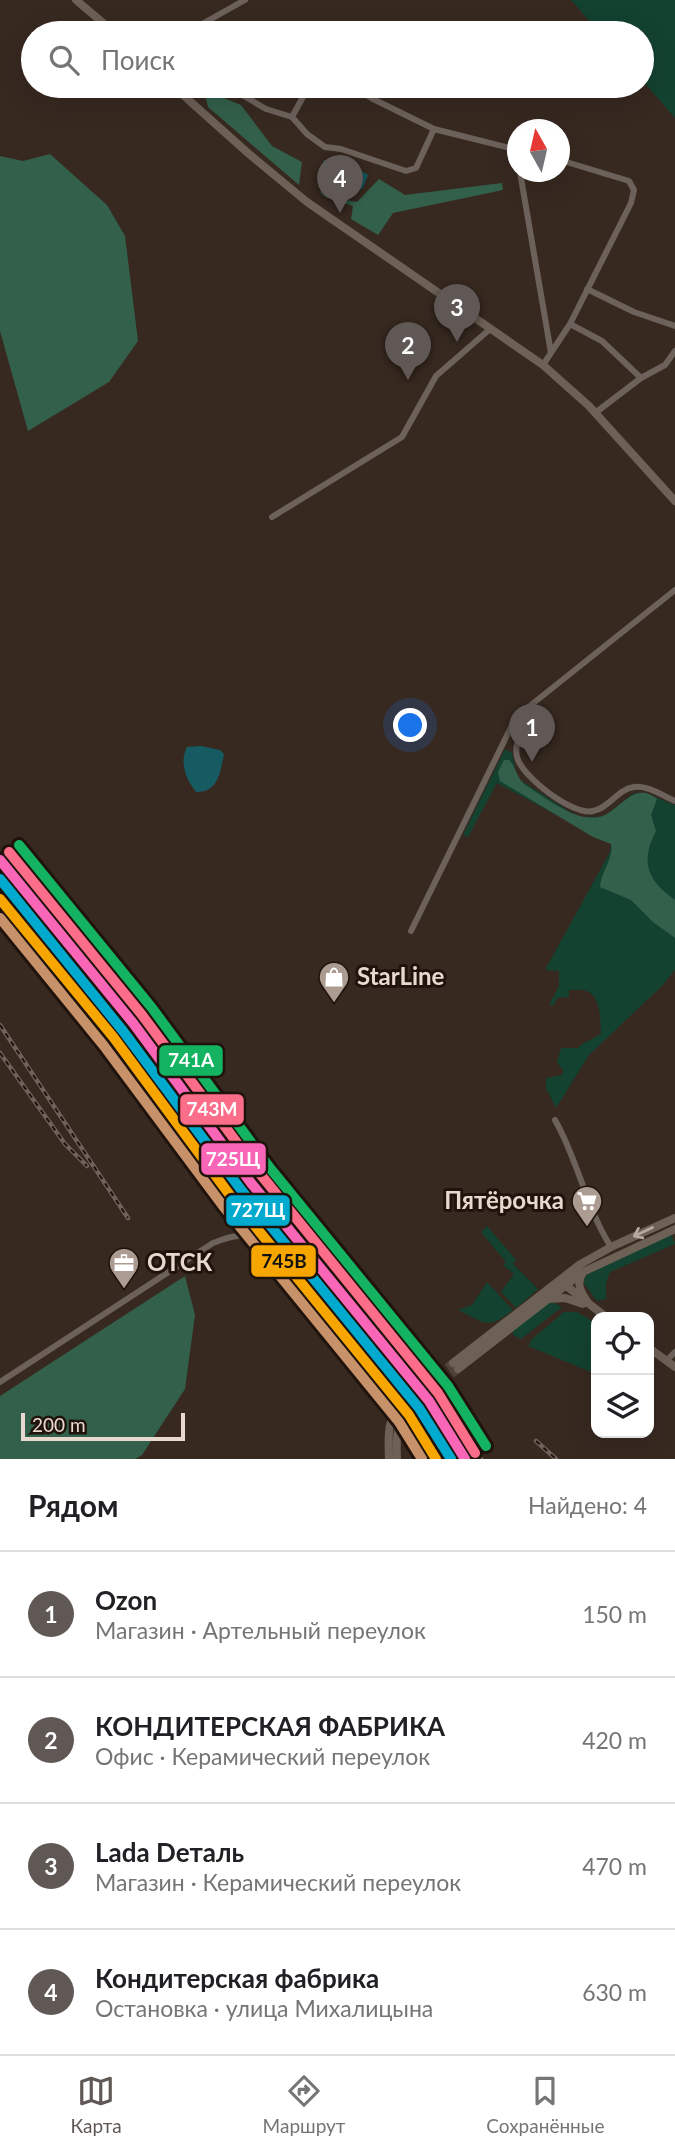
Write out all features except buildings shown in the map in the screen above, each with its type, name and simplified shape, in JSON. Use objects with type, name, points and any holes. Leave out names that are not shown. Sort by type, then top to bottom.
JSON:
[{"type":"main road","points":[[76,0],[101,21]]},
{"type":"main road","points":[[186,98],[307,202],[543,365],[572,389],[675,501]]},
{"type":"main road","points":[[675,1217],[611,1247],[561,1282],[455,1366],[541,1302],[561,1282],[675,1229]]},
{"type":"main road","points":[[583,1272],[579,1278],[579,1288],[592,1307]]},
{"type":"main road","points":[[561,1282],[599,1312]]},
{"type":"main road","points":[[541,1302],[565,1298],[592,1307]]},
{"type":"main road","points":[[654,1352],[675,1367]]},
{"type":"main road","points":[[390,1459],[389,1426],[412,1401]]},
{"type":"main road","points":[[397,1459],[400,1412]]},
{"type":"street","points":[[207,21],[245,0]]},
{"type":"street","points":[[247,98],[266,109],[292,117],[307,134],[325,146],[406,171],[416,168],[434,129]]},
{"type":"street","points":[[292,117],[302,98]]},
{"type":"street","points":[[371,98],[434,129],[507,147]]},
{"type":"street","points":[[543,365],[570,324],[631,203],[634,190],[629,181],[570,163]]},
{"type":"street","points":[[522,182],[551,352]]},
{"type":"street","points":[[587,289],[634,313],[675,326]]},
{"type":"street","points":[[570,324],[602,341],[641,378]]},
{"type":"street","points":[[272,517],[401,437],[436,376],[490,328]]},
{"type":"street","points":[[595,413],[641,378],[665,365],[675,351]]},
{"type":"street","points":[[411,931],[516,717],[675,590]]},
{"type":"street","points":[[524,710],[524,724],[517,742],[517,757],[527,776],[537,786],[587,812],[600,809],[622,792],[634,787],[647,788],[675,801]]},
{"type":"street","points":[[555,1120],[611,1247]]},
{"type":"street","points":[[0,1382],[213,1243],[224,1238],[244,1236],[262,1245],[278,1260],[324,1326],[400,1412]]},
{"type":"street","points":[[666,1361],[675,1352]]},
{"type":"green space","points":[[571,0],[675,0],[675,118],[654,94],[654,21],[589,21]]},
{"type":"green space","points":[[206,98],[224,98],[241,105],[272,146],[302,162],[299,185],[208,107]]},
{"type":"green space","points":[[50,154],[107,205],[125,236],[138,341],[109,382],[28,431],[0,331],[0,156],[23,161]]},
{"type":"green space","points":[[379,179],[405,195],[502,183],[503,190],[393,213],[378,235],[351,219],[353,206],[325,197],[319,191],[331,197],[357,202]]},
{"type":"green space","points":[[505,749],[512,753],[517,778],[578,817],[603,817],[634,793],[645,793],[675,805],[675,970],[662,986],[589,1055],[556,1108],[546,1088],[546,1078],[562,1075],[563,1070],[557,1062],[561,1048],[578,1048],[601,1034],[600,1017],[598,1004],[592,994],[585,990],[569,990],[569,997],[557,998],[554,1005],[549,1005],[559,986],[559,971],[545,970],[610,852],[611,844],[497,783],[468,837],[463,835]]},
{"type":"green space","points":[[504,760],[509,760],[524,784],[560,807],[580,816],[590,818],[607,814],[627,799],[641,793],[657,799],[651,815],[656,831],[648,852],[649,870],[658,885],[675,900],[675,938],[653,922],[631,900],[600,887],[611,855],[611,844],[593,837],[500,781],[498,772]]},
{"type":"green space","points":[[487,1226],[516,1260],[513,1264],[538,1289],[516,1308],[501,1292],[514,1274],[503,1265],[506,1262],[481,1232]]},
{"type":"green space","points":[[671,1234],[675,1244],[610,1272],[606,1283],[606,1299],[597,1301],[583,1282],[587,1274]]},
{"type":"green space","points":[[185,1276],[195,1315],[185,1389],[142,1455],[135,1459],[0,1459],[0,1396]]},
{"type":"green space","points":[[487,1282],[513,1310],[491,1323],[458,1310],[472,1305]]},
{"type":"green space","points":[[548,1303],[562,1307],[521,1339],[513,1335],[513,1330]]},
{"type":"green space","points":[[564,1312],[577,1312],[591,1320],[591,1372],[528,1346],[532,1339]]},
{"type":"water","points":[[324,160],[347,164],[368,175],[363,188],[344,194],[323,189],[320,178]]},
{"type":"water","points":[[201,746],[220,750],[224,754],[217,780],[209,789],[196,792],[189,782],[184,759],[187,747]]},
{"type":"tunnel","points":[[409,1397],[453,1363]]},
{"type":"tunnel","points":[[414,1404],[458,1369]]},
{"type":"railway","points":[[0,1025],[128,1218]]},
{"type":"railway","points":[[0,1053],[65,1144],[87,1166]]},
{"type":"railway","points":[[450,1420],[481,1459]]},
{"type":"railway","points":[[536,1441],[556,1459]]},
{"type":"transit line","name":"741А","points":[[19,845],[152,1008],[270,1168],[448,1386],[486,1446]]},
{"type":"transit line","name":"743М","points":[[9,852],[142,1015],[261,1175],[438,1393],[475,1453]]},
{"type":"transit line","name":"725Щ","points":[[0,860],[133,1023],[251,1183],[429,1401],[465,1459]]},
{"type":"transit line","name":"727Щ","points":[[0,879],[123,1031],[242,1191],[419,1408],[451,1459]]},
{"type":"transit line","name":"745В","points":[[0,899],[114,1038],[232,1198],[409,1415],[436,1459]]},
{"type":"transit line","points":[[0,918],[104,1046],[223,1206],[399,1422],[422,1459]]},
{"type":"place","name":"Кондитерская фабрика","points":[[340,213]]},
{"type":"place","name":"Lada Dеталь","points":[[457,342]]},
{"type":"place","name":"КОНДИТЕРСКАЯ ФАБРИКА","points":[[408,380]]},
{"type":"place","name":"Ozon","points":[[532,762]]},
{"type":"place","name":"StarLine","points":[[334,1004]]},
{"type":"place","name":"Пятёрочка","points":[[587,1228]]},
{"type":"place","name":"ОТСК","points":[[124,1290]]}]
